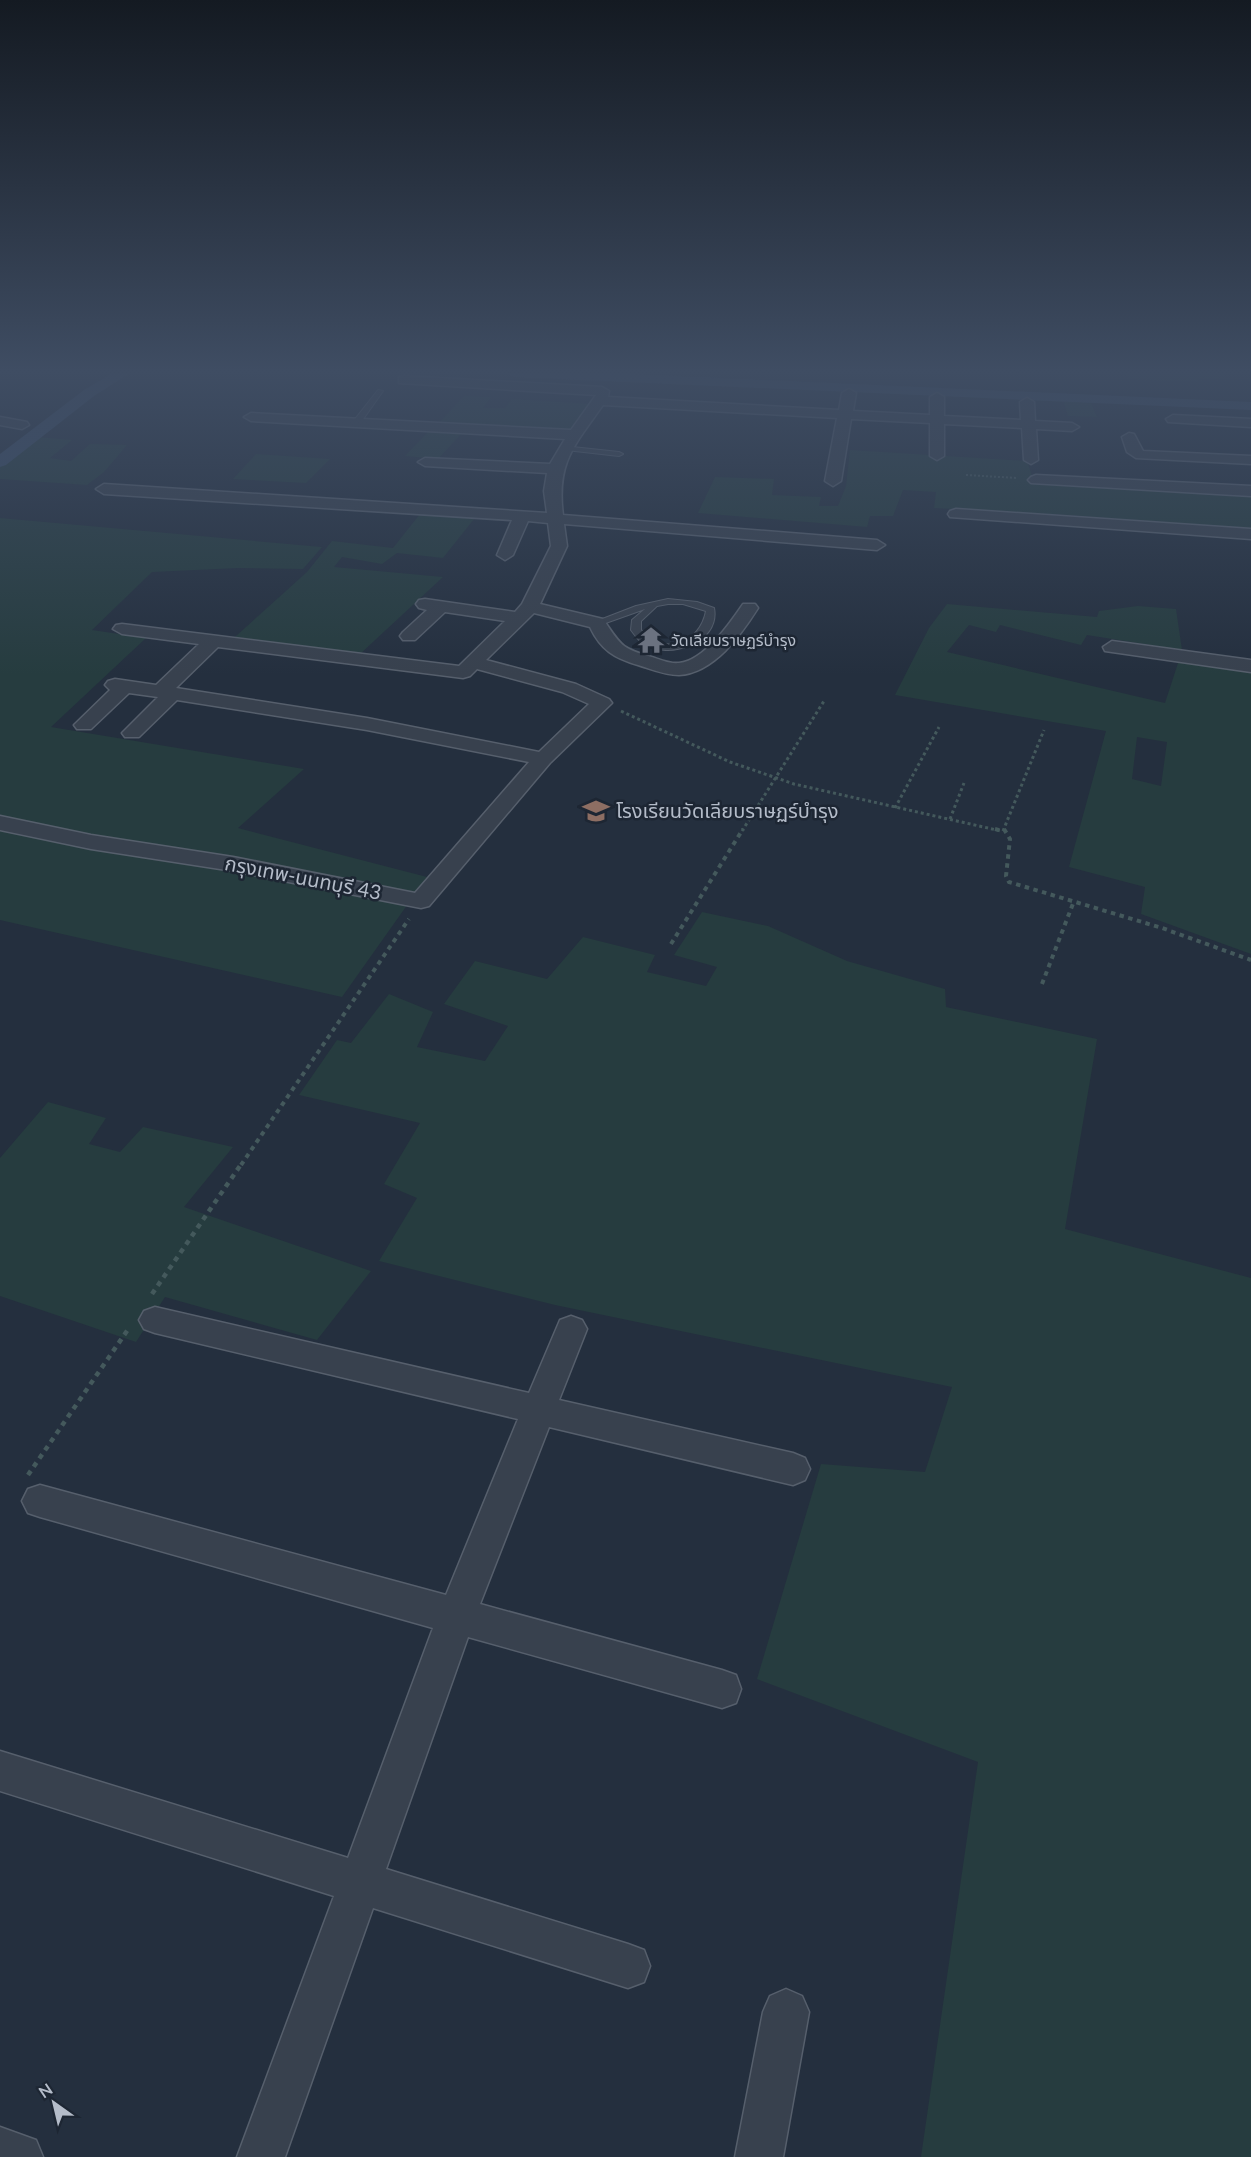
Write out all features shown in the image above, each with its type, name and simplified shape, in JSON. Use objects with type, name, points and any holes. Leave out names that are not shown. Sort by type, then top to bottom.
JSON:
[{"type":"street","points":[[122,629],[215,639],[456,673],[463,672],[525,613],[559,546],[552,491],[554,474]]},
{"type":"street","points":[[833,481],[834,474]]},
{"type":"street","points":[[1036,480],[1251,491]]},
{"type":"street","points":[[104,489],[522,516],[877,545]]},
{"type":"street","points":[[956,514],[1251,534]]},
{"type":"street","points":[[505,555],[522,516]]},
{"type":"street","points":[[409,636],[433,605],[525,613],[597,623],[606,643],[618,653],[680,669],[697,662],[726,639],[749,608]]},
{"type":"street","points":[[132,733],[215,639]]},
{"type":"street","points":[[1112,647],[1251,666]]},
{"type":"street","points":[[421,901],[543,759],[602,703],[569,688],[474,662]]},
{"type":"street","points":[[84,724],[120,686],[367,724],[543,759]]},
{"type":"street","points":[[367,724],[386,705]]},
{"type":"street","name":"กรุงเทพ-นนทบุรี 43","points":[[0,823],[91,842],[233,864],[421,901]]},
{"type":"street","points":[[146,1313],[540,1410],[793,1469]]},
{"type":"street","points":[[261,2157],[456,1617],[571,1329]]},
{"type":"street","points":[[32,1491],[456,1617],[722,1689]]},
{"type":"street","points":[[0,1771],[628,1966]]},
{"type":"street","points":[[759,2157],[786,2012]]},
{"type":"street","points":[[0,2151],[19,2157]]},
{"type":"lane","points":[[597,623],[653,606],[672,601],[693,603],[711,610],[711,621],[707,631],[700,637],[677,646],[658,647],[642,639],[636,630],[637,620],[653,606]]},
{"type":"path","points":[[966,475],[1036,480]]},
{"type":"path","points":[[671,944],[824,701]]},
{"type":"path","points":[[602,703],[700,749],[775,778],[895,808],[1002,831],[1010,838],[1006,876],[1009,882],[1162,928],[1251,960]]},
{"type":"path","points":[[895,808],[939,727]]},
{"type":"path","points":[[1002,831],[1044,729]]},
{"type":"path","points":[[950,819],[964,783]]},
{"type":"path","points":[[32,1491],[146,1313],[421,901]]},
{"type":"path","points":[[1042,984],[1074,901]]},
{"type":"green space","points":[[0,474],[102,474],[87,485],[0,479]]},
{"type":"green space","points":[[238,474],[315,474],[306,483],[233,479]]},
{"type":"green space","points":[[847,474],[1031,474],[1034,481],[1251,494],[1251,529],[1068,515],[934,508],[936,492],[903,490],[893,516],[870,516],[867,527],[698,513],[715,477],[774,479],[772,495],[821,497],[819,506],[838,506],[846,486]]},
{"type":"green space","points":[[420,514],[474,519],[443,558],[397,553],[382,564],[342,557],[334,567],[443,577],[359,655],[235,637],[307,572],[332,541],[393,548]]},
{"type":"green space","points":[[0,518],[322,547],[303,569],[238,568],[152,572],[92,630],[146,638],[51,727],[304,769],[238,828],[427,877],[342,997],[0,920]]},
{"type":"green space","points":[[947,604],[1097,617],[1099,611],[1138,606],[1176,609],[1182,650],[1087,635],[1081,645],[1000,625],[996,632],[969,625],[947,652],[1165,703],[1179,660],[1251,671],[1251,954],[1141,914],[1145,887],[1069,867],[1106,731],[895,695],[929,628]],"holes":[[[1137,737],[1167,742],[1161,786],[1132,779]]]},
{"type":"green space","points":[[702,912],[768,926],[847,961],[945,989],[946,1007],[1097,1039],[1065,1229],[1251,1278],[1251,2157],[921,2157],[978,1762],[757,1679],[821,1464],[925,1472],[952,1387],[555,1305],[379,1261],[417,1198],[384,1184],[420,1123],[299,1095],[337,1040],[351,1043],[389,994],[433,1012],[417,1047],[485,1061],[508,1026],[444,1004],[475,961],[547,979],[583,937],[655,955],[647,972],[706,986],[717,967],[674,955]]},
{"type":"green space","points":[[48,1102],[106,1118],[89,1144],[120,1152],[143,1127],[233,1147],[184,1207],[371,1271],[317,1340],[165,1297],[136,1342],[0,1296],[0,1158]]},
{"type":"place","name":"วัดเลียบราษฏร์บำรุง","points":[[651,640]]},
{"type":"place","name":"โรงเรียนวัดเลียบราษฏร์บำรุง","points":[[596,811]]}]
